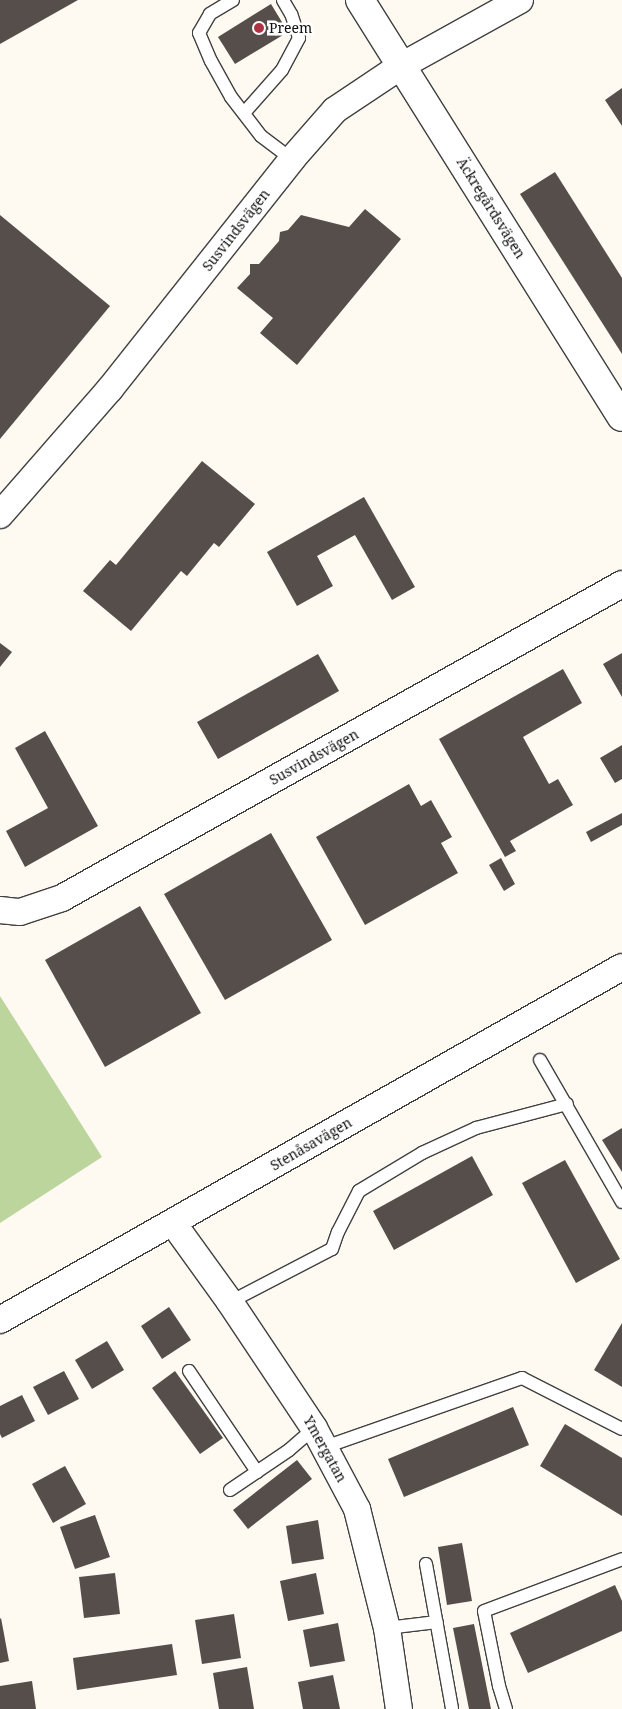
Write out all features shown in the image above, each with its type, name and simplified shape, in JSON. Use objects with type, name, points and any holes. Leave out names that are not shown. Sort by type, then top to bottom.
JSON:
[{"type":"street","name":"Äckregårdsvägen","points":[[360,0],[622,417]]},
{"type":"street","name":"Susvindsvägen","points":[[0,515],[110,389],[292,159],[335,110],[401,66],[520,0]]},
{"type":"street","name":"Susvindsvägen","points":[[0,910],[20,912],[62,898],[622,584]]},
{"type":"street","name":"Stenåsavägen","points":[[0,1320],[622,967]]},
{"type":"street","name":"Ymergatan","points":[[173,1223],[230,1302],[320,1437],[357,1509],[387,1628],[399,1709]]},
{"type":"lane","points":[[232,0],[210,14],[199,32],[211,61],[244,113],[261,136],[292,159]]},
{"type":"lane","points":[[244,113],[282,70],[300,38],[291,14],[283,0]]},
{"type":"lane","points":[[540,1060],[622,1202]]},
{"type":"lane","points":[[230,1302],[332,1249],[338,1232],[359,1191],[422,1153],[476,1128],[567,1104]]},
{"type":"lane","points":[[189,1371],[257,1472]]},
{"type":"lane","points":[[230,1490],[289,1450],[320,1437],[522,1378],[622,1429]]},
{"type":"lane","points":[[506,1709],[499,1686],[484,1611],[622,1559]]},
{"type":"lane","points":[[426,1564],[452,1709]]},
{"type":"lane","points":[[387,1628],[436,1622]]},
{"type":"green space","points":[[0,996],[102,1157],[0,1223]]},
{"type":"building","points":[[0,0],[78,0],[0,44]]},
{"type":"building","points":[[271,4],[288,32],[235,64],[218,37]]},
{"type":"building","points":[[622,88],[622,126],[605,100]]},
{"type":"building","points":[[555,172],[622,278],[622,354],[520,194]]},
{"type":"building","points":[[365,209],[401,239],[297,365],[260,333],[273,318],[237,288],[250,274],[250,264],[259,264],[279,241],[280,232],[288,230],[301,215],[349,227]]},
{"type":"building","points":[[0,215],[110,306],[0,439]]},
{"type":"building","points":[[202,461],[255,504],[219,547],[214,543],[187,576],[181,571],[131,631],[83,591],[110,560],[116,565]]},
{"type":"building","points":[[364,497],[415,587],[392,600],[355,535],[317,556],[333,586],[297,606],[267,552]]},
{"type":"building","points":[[0,643],[12,652],[0,667]]},
{"type":"building","points":[[622,653],[622,697],[603,664]]},
{"type":"building","points":[[318,654],[339,691],[218,759],[197,722]]},
{"type":"building","points":[[563,669],[582,703],[523,737],[549,784],[558,779],[573,805],[510,841],[516,851],[505,857],[439,739]]},
{"type":"building","points":[[45,731],[98,826],[25,867],[6,831],[48,808],[15,748]]},
{"type":"building","points":[[622,745],[622,779],[615,783],[600,758]]},
{"type":"building","points":[[409,784],[421,806],[431,800],[452,837],[441,843],[458,873],[365,925],[316,837]]},
{"type":"building","points":[[622,813],[622,825],[591,842],[586,832]]},
{"type":"building","points":[[271,833],[332,940],[225,1000],[164,894]]},
{"type":"building","points":[[501,858],[515,884],[504,891],[489,865]]},
{"type":"building","points":[[140,906],[201,1013],[105,1067],[45,960]]},
{"type":"building","points":[[622,1128],[622,1172],[602,1140]]},
{"type":"building","points":[[472,1156],[493,1195],[394,1250],[373,1211]]},
{"type":"building","points":[[565,1160],[620,1259],[576,1283],[522,1183]]},
{"type":"building","points":[[169,1307],[191,1340],[162,1359],[141,1326]]},
{"type":"building","points":[[622,1323],[622,1387],[594,1370]]},
{"type":"building","points":[[107,1341],[124,1370],[92,1389],[75,1360]]},
{"type":"building","points":[[64,1371],[79,1399],[48,1415],[33,1387]]},
{"type":"building","points":[[175,1371],[223,1438],[200,1454],[152,1388]]},
{"type":"building","points":[[22,1395],[35,1421],[2,1438],[0,1434],[0,1406]]},
{"type":"building","points":[[513,1407],[529,1445],[404,1497],[388,1459]]},
{"type":"building","points":[[565,1424],[622,1458],[622,1516],[540,1466]]},
{"type":"building","points":[[297,1460],[312,1479],[248,1529],[233,1510]]},
{"type":"building","points":[[65,1466],[86,1504],[53,1523],[32,1484]]},
{"type":"building","points":[[95,1515],[110,1557],[75,1569],[60,1527]]},
{"type":"building","points":[[318,1520],[324,1559],[292,1564],[286,1526]]},
{"type":"building","points":[[462,1543],[472,1601],[447,1605],[438,1547]]},
{"type":"building","points":[[115,1573],[120,1614],[84,1618],[79,1577]]},
{"type":"building","points":[[316,1573],[324,1614],[288,1621],[280,1581]]},
{"type":"building","points":[[615,1585],[622,1601],[622,1631],[528,1673],[510,1633]]},
{"type":"building","points":[[234,1614],[241,1658],[202,1664],[195,1620]]},
{"type":"building","points":[[0,1619],[9,1661],[0,1663]]},
{"type":"building","points":[[338,1623],[345,1661],[310,1667],[303,1630]]},
{"type":"building","points":[[474,1624],[491,1709],[469,1709],[453,1628]]},
{"type":"building","points":[[172,1644],[177,1675],[77,1690],[73,1658]]},
{"type":"building","points":[[247,1667],[254,1709],[219,1709],[213,1673]]},
{"type":"building","points":[[333,1675],[340,1709],[303,1709],[298,1682]]},
{"type":"building","points":[[32,1681],[36,1709],[0,1709],[0,1686]]},
{"type":"place","name":"Preem","points":[[259,28]]}]
